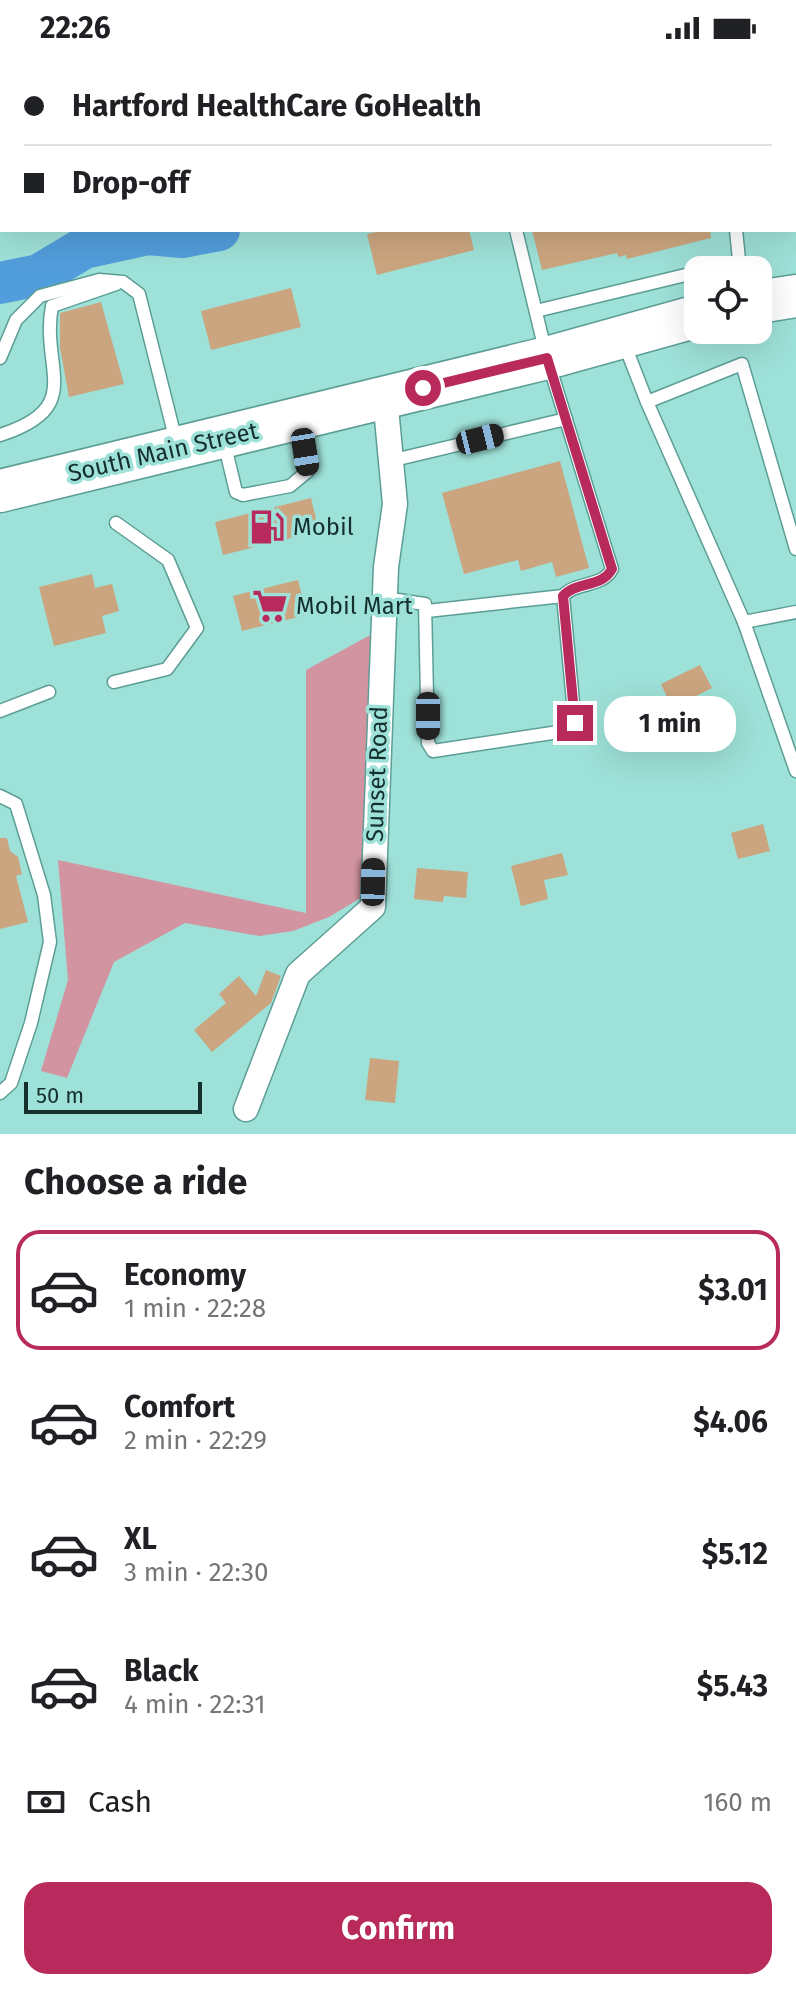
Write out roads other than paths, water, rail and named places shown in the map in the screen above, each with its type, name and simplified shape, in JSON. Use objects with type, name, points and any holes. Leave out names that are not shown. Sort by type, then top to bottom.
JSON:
[{"type":"highway","points":[[772,300],[796,296]]},
{"type":"highway","name":"South Main Street","points":[[0,491],[547,358],[684,320]]},
{"type":"street","name":"Sunset Road","points":[[246,1109],[298,974],[373,907],[384,598],[395,504],[394,460],[385,397]]},
{"type":"lane","points":[[427,611],[563,596],[573,589],[604,580],[612,569],[547,358],[516,232]]},
{"type":"lane","points":[[736,232],[739,256]]},
{"type":"lane","points":[[536,311],[684,275]]},
{"type":"lane","points":[[0,358],[16,320],[40,296],[99,280],[123,282],[139,294],[178,448]]},
{"type":"lane","points":[[0,435],[41,417],[57,387],[48,328],[52,306],[123,282]]},
{"type":"lane","points":[[621,337],[744,622],[796,771]]},
{"type":"lane","points":[[647,402],[742,364],[796,549]]},
{"type":"lane","points":[[223,437],[236,492],[243,495],[290,486],[308,471],[301,418]]},
{"type":"lane","points":[[394,460],[566,419]]},
{"type":"lane","points":[[114,682],[167,669],[197,628],[168,560],[116,523]]},
{"type":"lane","points":[[384,598],[425,604],[428,743],[433,751],[444,751],[572,730],[575,723],[563,596]]},
{"type":"lane","points":[[744,622],[796,612]]},
{"type":"lane","points":[[0,711],[49,692]]},
{"type":"lane","points":[[0,796],[16,804],[44,895],[50,942],[31,1023],[11,1083],[0,1093]]},
{"type":"waterway","points":[[0,283],[39,275],[84,248],[148,234],[182,237],[208,232]]},
{"type":"place","name":"Mobil","points":[[267,527]]},
{"type":"place","name":"Mobil Mart","points":[[270,606]]}]
